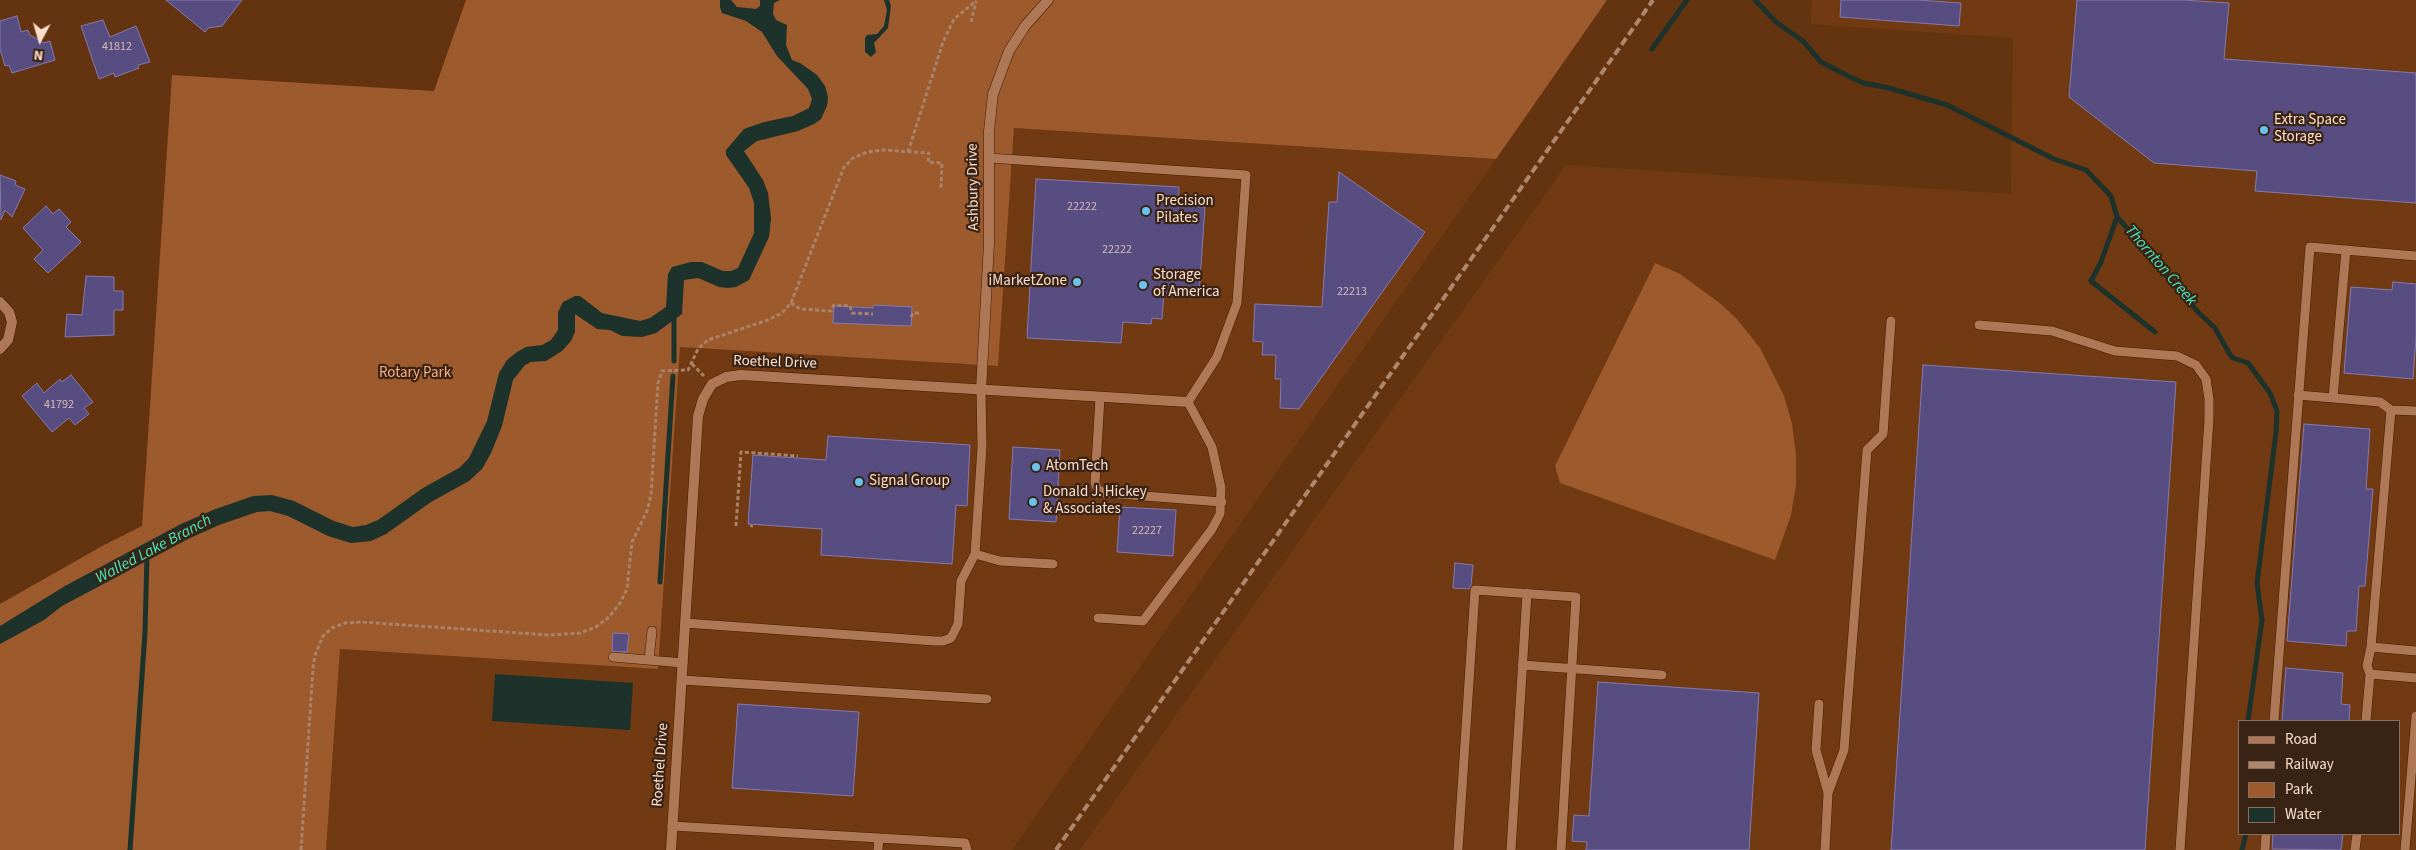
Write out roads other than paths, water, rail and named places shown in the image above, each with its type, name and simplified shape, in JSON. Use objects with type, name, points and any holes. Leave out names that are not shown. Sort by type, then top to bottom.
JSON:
[{"type":"street","name":"Ashbury Drive","points":[[981,390],[990,243],[988,131],[993,94],[1002,67],[1016,38],[1048,0]]},
{"type":"street","points":[[0,302],[9,312],[12,322],[8,340],[0,349]]},
{"type":"street","name":"Roethel Drive","points":[[671,850],[698,416],[703,399],[712,384],[726,377],[741,375],[1188,402]]},
{"type":"lane","points":[[988,158],[1246,175],[1238,303],[1217,358],[1188,402],[1212,448],[1222,488],[1220,514],[1212,530],[1142,621],[1098,618]]},
{"type":"lane","points":[[2274,720],[2310,247],[2416,256]]},
{"type":"lane","points":[[2333,398],[2346,250]]},
{"type":"lane","points":[[1824,850],[1828,793],[1844,750],[1867,450],[1883,434],[1891,321]]},
{"type":"lane","points":[[1978,325],[2052,330],[2115,351],[2176,356],[2196,365],[2206,378],[2209,420],[2180,850]]},
{"type":"lane","points":[[685,623],[943,641],[951,638],[956,632],[958,624],[961,581],[975,554],[982,447],[981,390]]},
{"type":"lane","points":[[2298,395],[2380,402],[2391,410],[2416,411]]},
{"type":"lane","points":[[1100,397],[1096,483],[1098,490],[1105,493],[1222,502]]},
{"type":"lane","points":[[2366,720],[2370,674],[2367,666],[2371,647],[2391,410]]},
{"type":"lane","points":[[975,554],[1000,561],[1053,564]]},
{"type":"lane","points":[[1458,850],[1475,590],[1576,597],[1561,850]]},
{"type":"lane","points":[[1511,850],[1527,593]]},
{"type":"lane","points":[[650,660],[652,631]]},
{"type":"lane","points":[[2371,647],[2416,651]]},
{"type":"lane","points":[[613,657],[683,663]]},
{"type":"lane","points":[[1522,665],[1662,675]]},
{"type":"lane","points":[[2370,674],[2416,678]]},
{"type":"lane","points":[[682,680],[987,699]]},
{"type":"lane","points":[[1818,704],[1816,750],[1828,793]]},
{"type":"lane","points":[[2405,850],[2416,716]]},
{"type":"lane","points":[[672,826],[965,843],[967,850]]},
{"type":"lane","points":[[2265,850],[2266,835]]},
{"type":"lane","points":[[2355,850],[2357,835]]},
{"type":"lane","points":[[878,850],[879,838]]},
{"type":"water","name":"Walled Lake Branch","points":[[720,0],[731,0],[737,7],[756,9],[760,6],[760,0],[780,0],[774,3],[773,14],[776,20],[787,25],[786,45],[792,60],[800,63],[817,75],[825,86],[828,97],[827,106],[821,119],[814,124],[798,131],[757,141],[744,151],[763,180],[768,193],[771,218],[769,237],[749,280],[736,287],[728,288],[719,287],[698,278],[684,280],[682,314],[656,333],[642,337],[622,336],[610,330],[597,329],[575,314],[575,332],[571,341],[562,351],[546,361],[531,362],[525,365],[513,380],[502,426],[482,469],[469,481],[431,502],[386,534],[371,541],[351,543],[328,536],[288,516],[270,511],[257,512],[219,525],[188,539],[62,606],[44,620],[0,644],[0,626],[65,586],[181,524],[253,496],[272,495],[294,501],[334,521],[353,527],[366,525],[378,520],[423,488],[459,468],[469,458],[487,421],[499,373],[507,360],[517,352],[526,347],[542,345],[551,340],[558,330],[558,312],[563,302],[575,296],[580,296],[602,313],[640,321],[650,318],[666,307],[668,274],[672,267],[691,262],[702,262],[723,271],[731,271],[738,268],[754,233],[754,203],[749,188],[726,155],[726,150],[744,129],[764,122],[793,116],[809,108],[812,99],[808,89],[777,56],[762,32],[746,21],[722,13]]},
{"type":"water","points":[[884,0],[889,0],[891,6],[888,28],[874,43],[876,52],[871,57],[865,52],[865,38],[867,35],[877,34],[884,26],[887,10]]},
{"type":"water","points":[[495,674],[633,683],[630,730],[492,721]]},
{"type":"waterway","points":[[1652,49],[1687,0]]},
{"type":"waterway","name":"Thornton Creek","points":[[1755,0],[1776,22],[1803,41],[1821,62],[1850,77],[1863,83],[1889,88],[1947,105],[2054,159],[2086,170],[2111,196],[2117,217],[2156,260],[2160,269],[2179,288],[2197,311],[2215,328],[2233,358],[2248,363],[2270,393],[2277,411],[2276,433],[2257,583],[2262,620],[2248,720]]},
{"type":"waterway","points":[[2117,217],[2101,262],[2091,281],[2155,332]]},
{"type":"waterway","points":[[674,314],[674,361]]},
{"type":"waterway","points":[[660,582],[673,376]]},
{"type":"waterway","name":"Walled Lake Branch","points":[[130,850],[145,632],[147,556]]},
{"type":"waterway","name":"Thornton Creek","points":[[2242,850],[2246,835]]},
{"type":"railway","points":[[1056,850],[1653,0]]},
{"type":"place","name":"Extra Space Storage","points":[[2264,130]]},
{"type":"place","name":"Precision Pilates","points":[[1146,211]]},
{"type":"place","name":"iMarketZone","points":[[1077,282]]},
{"type":"place","name":"Storage of America","points":[[1143,285]]},
{"type":"place","name":"AtomTech","points":[[1036,467]]},
{"type":"place","name":"Signal Group","points":[[859,482]]},
{"type":"place","name":"Donald J. Hickey & Associates","points":[[1033,502]]},
{"type":"park label","name":"Rotary Park","points":[[415,374]]}]
